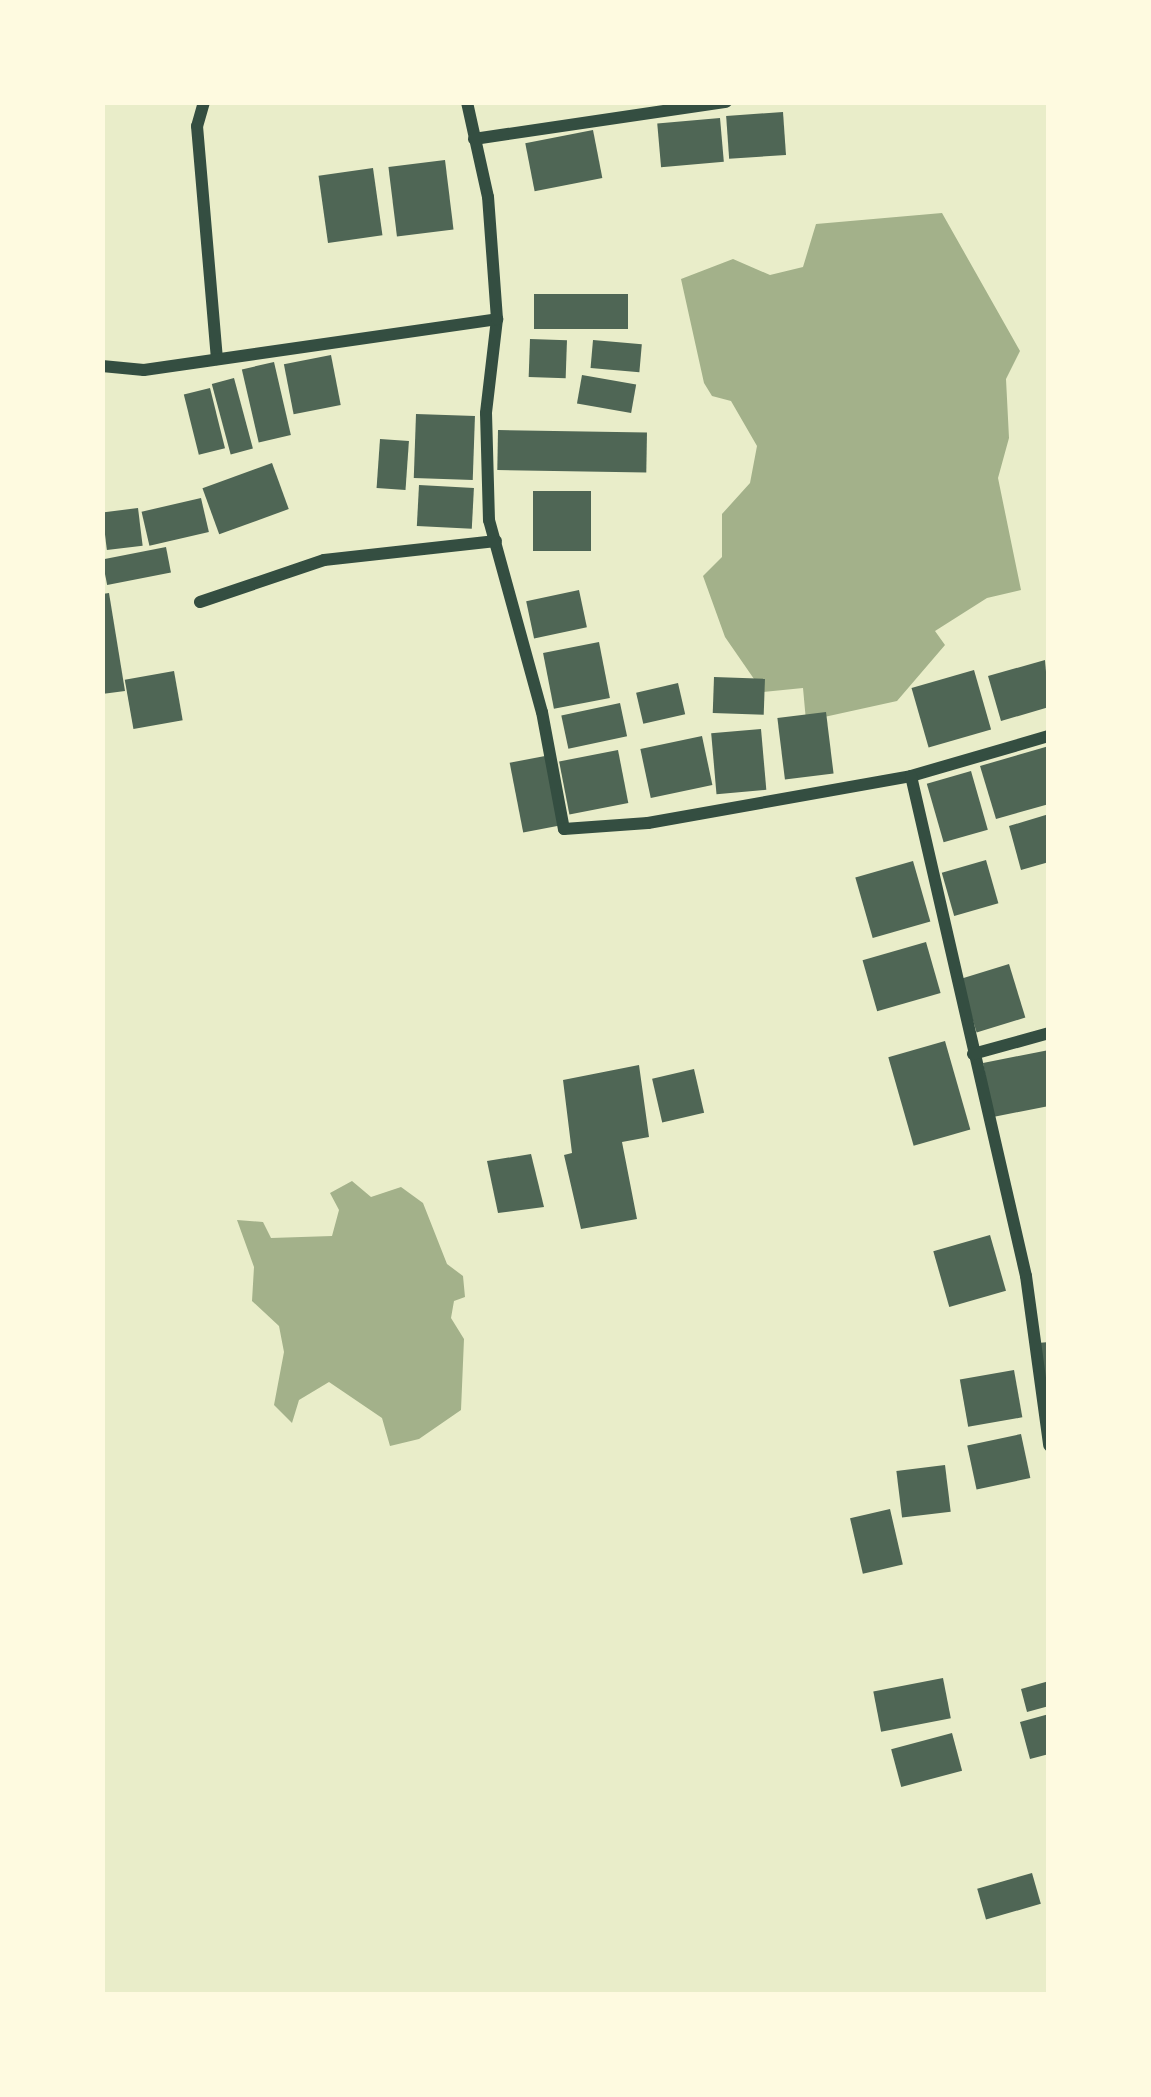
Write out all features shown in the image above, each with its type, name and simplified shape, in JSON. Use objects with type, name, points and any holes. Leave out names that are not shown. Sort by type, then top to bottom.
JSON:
[{"type":"street","points":[[204,102],[197,126],[217,359]]},
{"type":"street","points":[[467,102],[488,197],[497,319],[487,413],[496,542],[564,829],[648,824],[911,776],[1049,736]]},
{"type":"street","points":[[475,139],[727,102]]},
{"type":"street","points":[[102,366],[144,370],[497,319]]},
{"type":"street","points":[[200,602],[324,560],[496,542]]},
{"type":"street","points":[[911,776],[1026,1276],[1049,1445]]},
{"type":"street","points":[[973,1054],[1049,1033]]},
{"type":"shaded area","points":[[942,213],[1020,351],[1006,379],[1009,438],[998,478],[1021,590],[987,598],[935,631],[945,645],[897,701],[806,721],[803,688],[763,692],[725,637],[703,576],[722,557],[722,514],[750,483],[757,446],[731,401],[712,396],[704,383],[681,279],[733,259],[770,275],[803,267],[816,224]]},
{"type":"shaded area","points":[[352,1181],[371,1197],[401,1187],[423,1203],[447,1264],[463,1276],[465,1297],[454,1301],[451,1318],[464,1339],[461,1410],[419,1439],[390,1446],[382,1418],[329,1382],[299,1400],[292,1423],[274,1405],[284,1352],[279,1326],[252,1301],[254,1267],[237,1220],[263,1222],[271,1238],[332,1236],[339,1210],[330,1193]]},
{"type":"building","points":[[783,112],[786,155],[729,159],[726,116]]},
{"type":"building","points":[[720,118],[724,162],[661,167],[657,123]]},
{"type":"building","points":[[593,130],[602,178],[535,191],[525,143]]},
{"type":"building","points":[[445,160],[454,229],[397,236],[388,167]]},
{"type":"building","points":[[373,168],[382,235],[328,243],[319,176]]},
{"type":"building","points":[[534,294],[628,294],[628,329],[534,329]]},
{"type":"building","points":[[530,339],[567,340],[566,378],[529,377]]},
{"type":"building","points":[[593,340],[642,344],[639,372],[591,368]]},
{"type":"building","points":[[331,355],[341,405],[294,414],[284,364]]},
{"type":"building","points":[[274,362],[291,435],[259,443],[242,369]]},
{"type":"building","points":[[582,375],[636,385],[631,413],[577,404]]},
{"type":"building","points":[[234,378],[253,449],[231,454],[212,384]]},
{"type":"building","points":[[210,388],[225,448],[199,455],[184,395]]},
{"type":"building","points":[[416,414],[475,416],[473,480],[414,478]]},
{"type":"building","points":[[498,430],[647,433],[646,473],[497,470]]},
{"type":"building","points":[[380,439],[409,441],[406,490],[377,488]]},
{"type":"building","points":[[272,463],[289,509],[219,534],[202,488]]},
{"type":"building","points":[[419,485],[474,488],[472,529],[417,526]]},
{"type":"building","points":[[533,491],[591,491],[591,551],[533,551]]},
{"type":"building","points":[[201,498],[209,532],[149,546],[142,512]]},
{"type":"building","points":[[138,508],[143,546],[107,550],[102,512]]},
{"type":"building","points":[[166,547],[171,573],[107,585],[102,559]]},
{"type":"building","points":[[579,590],[587,627],[534,638],[526,601]]},
{"type":"building","points":[[109,593],[125,691],[102,694],[102,594]]},
{"type":"building","points":[[599,642],[610,698],[554,709],[543,653]]},
{"type":"building","points":[[1045,660],[1049,707],[1001,721],[988,676]]},
{"type":"building","points":[[974,670],[991,730],[929,748],[912,688]]},
{"type":"building","points":[[174,671],[183,720],[133,729],[125,680]]},
{"type":"building","points":[[714,677],[765,679],[764,715],[713,713]]},
{"type":"building","points":[[678,683],[685,714],[643,724],[636,693]]},
{"type":"building","points":[[620,703],[627,736],[568,749],[561,715]]},
{"type":"building","points":[[826,712],[834,774],[785,780],[777,718]]},
{"type":"building","points":[[761,729],[766,790],[717,794],[711,733]]},
{"type":"building","points":[[702,736],[712,785],[651,798],[640,749]]},
{"type":"building","points":[[1049,746],[1049,804],[996,819],[980,766]]},
{"type":"building","points":[[618,750],[628,803],[569,814],[559,761]]},
{"type":"building","points":[[545,756],[559,826],[523,833],[510,763]]},
{"type":"building","points":[[971,771],[988,830],[944,842],[927,784]]},
{"type":"building","points":[[1049,814],[1049,862],[1021,870],[1009,826]]},
{"type":"building","points":[[986,860],[998,903],[954,916],[942,873]]},
{"type":"building","points":[[913,861],[930,922],[873,938],[855,878]]},
{"type":"building","points":[[926,942],[941,993],[877,1011],[863,960]]},
{"type":"building","points":[[1009,964],[1025,1018],[977,1032],[960,979]]},
{"type":"building","points":[[945,1041],[970,1129],[914,1146],[888,1057]]},
{"type":"building","points":[[1049,1050],[1049,1106],[993,1117],[983,1063]]},
{"type":"building","points":[[639,1065],[649,1137],[622,1142],[637,1219],[581,1229],[564,1155],[572,1153],[563,1080]]},
{"type":"building","points":[[694,1069],[704,1113],[662,1123],[652,1079]]},
{"type":"building","points":[[531,1154],[544,1207],[498,1213],[487,1161]]},
{"type":"building","points":[[990,1235],[1006,1291],[949,1307],[933,1251]]},
{"type":"building","points":[[1049,1342],[1049,1406],[1038,1343]]},
{"type":"building","points":[[1014,1370],[1022,1417],[968,1427],[960,1380]]},
{"type":"building","points":[[1021,1434],[1030,1478],[977,1489],[967,1445]]},
{"type":"building","points":[[945,1465],[951,1512],[902,1518],[896,1471]]},
{"type":"building","points":[[890,1509],[903,1565],[863,1574],[850,1518]]},
{"type":"building","points":[[943,1678],[951,1718],[881,1732],[873,1692]]},
{"type":"building","points":[[1049,1681],[1049,1706],[1027,1712],[1021,1689]]},
{"type":"building","points":[[1049,1714],[1049,1754],[1030,1759],[1020,1722]]},
{"type":"building","points":[[952,1733],[962,1771],[901,1787],[891,1749]]},
{"type":"building","points":[[1032,1873],[1041,1904],[986,1919],[977,1889]]}]
